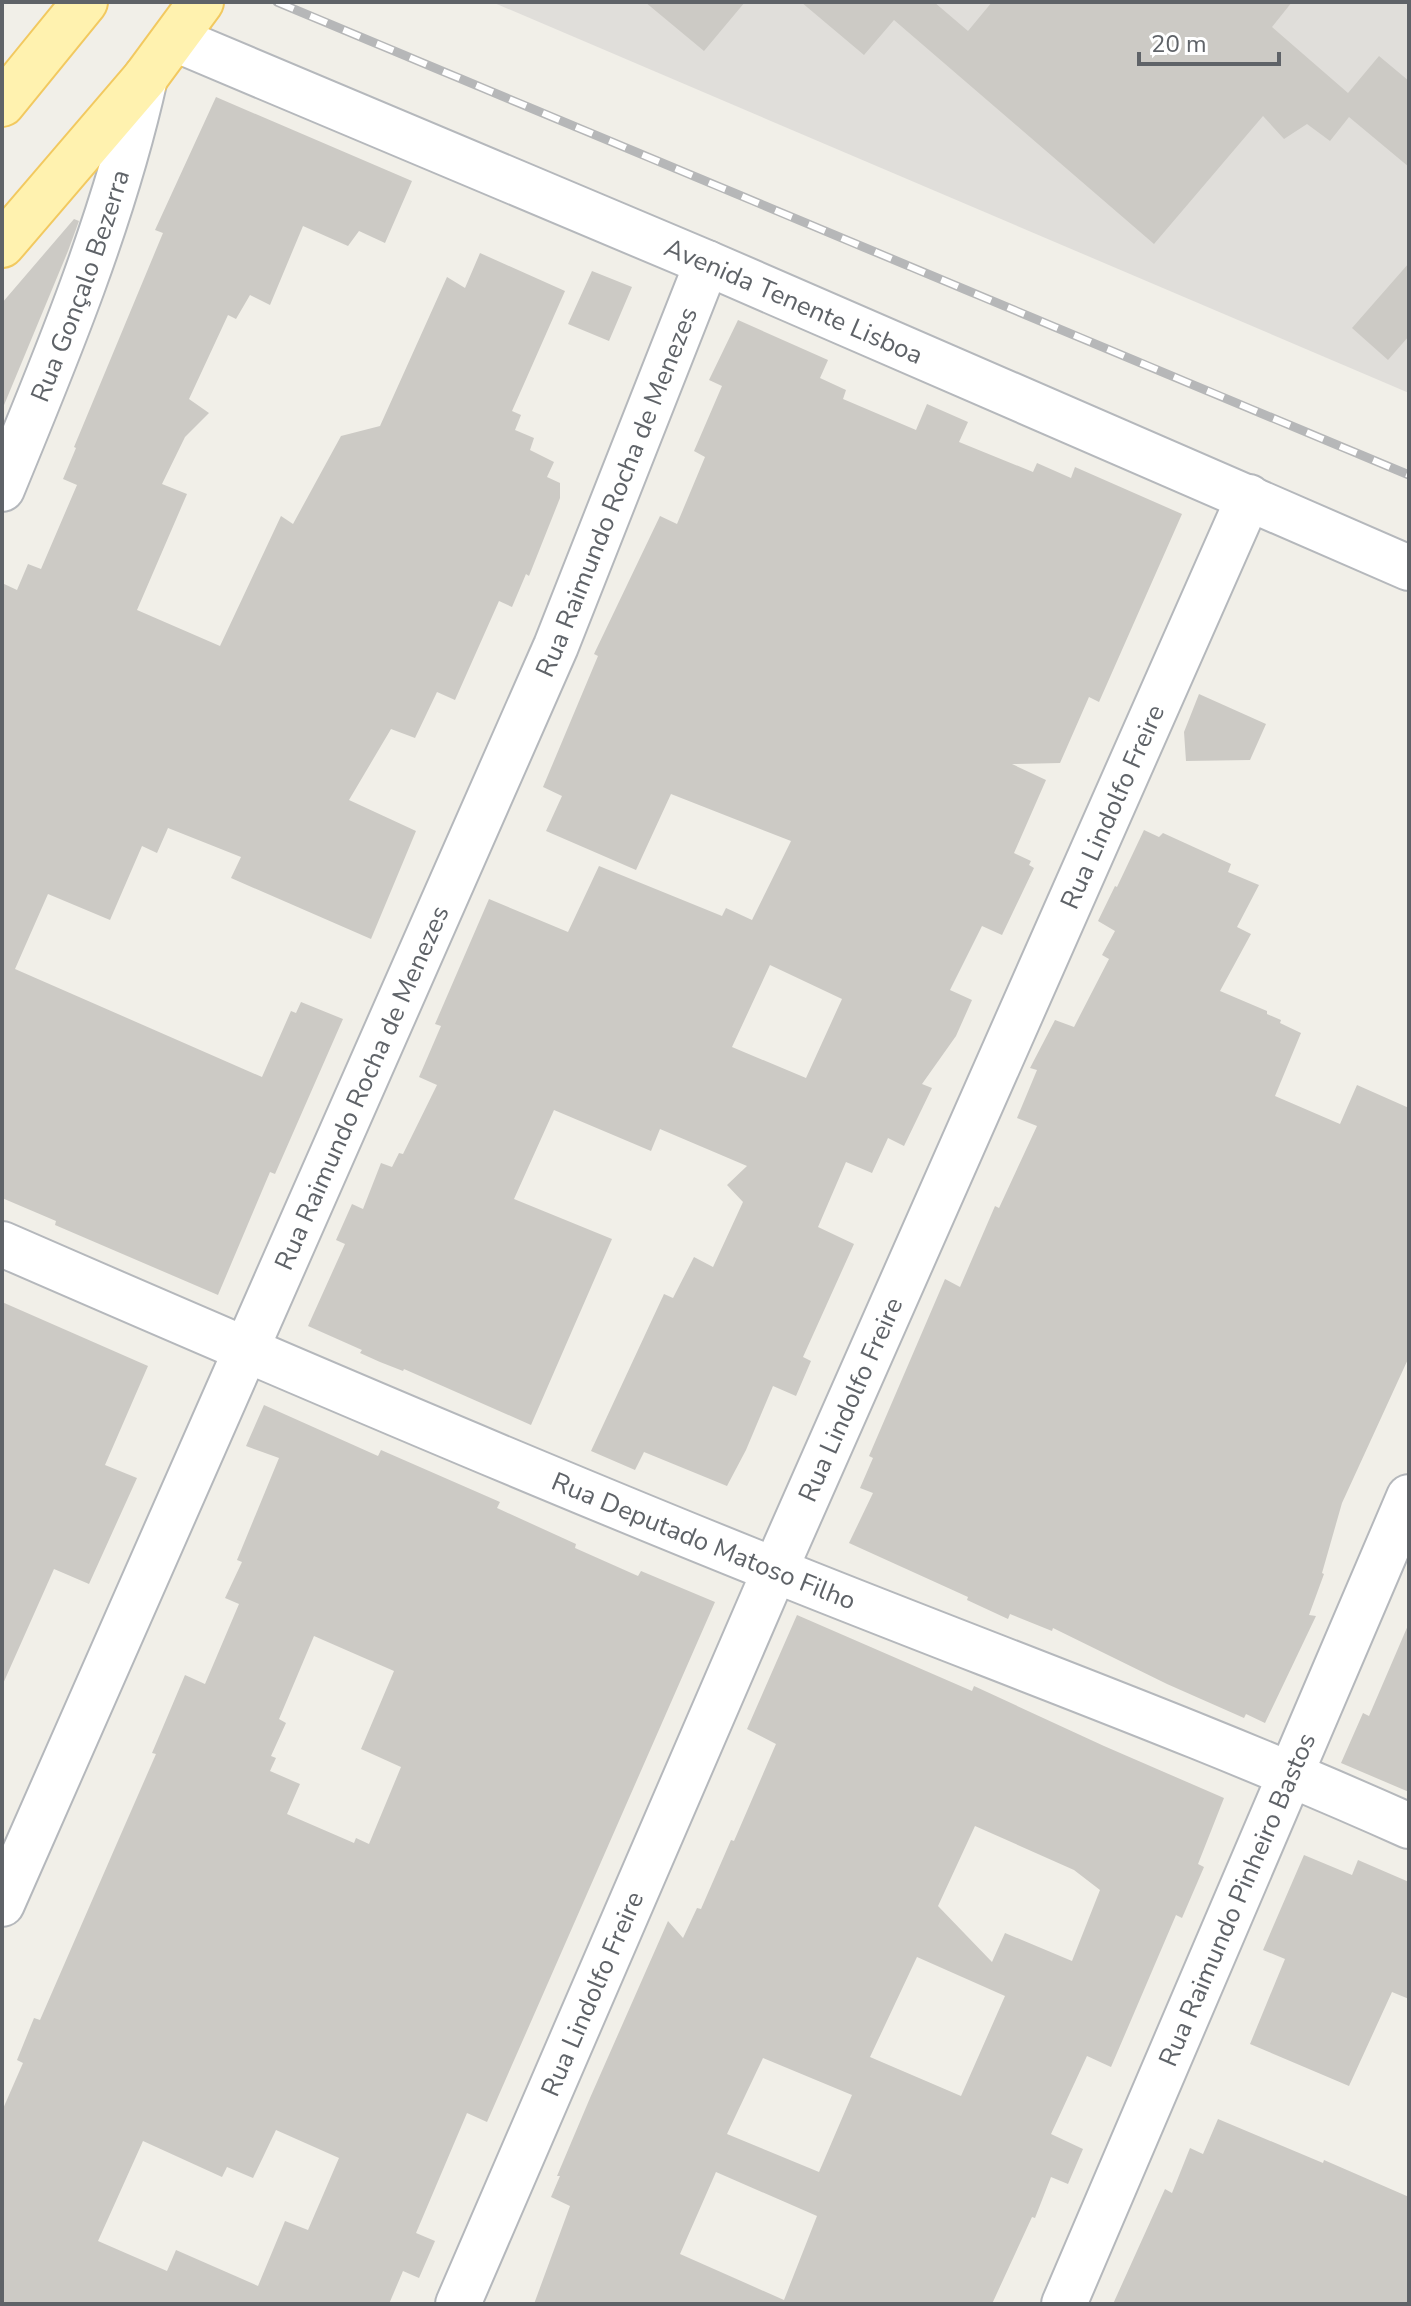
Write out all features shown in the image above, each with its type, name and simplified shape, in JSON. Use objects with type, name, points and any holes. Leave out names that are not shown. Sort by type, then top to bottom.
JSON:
[{"type":"main road","points":[[2,104],[84,2]]},
{"type":"main road","points":[[2,245],[145,78],[201,2]]},
{"type":"street","name":"Avenida Tenente Lisboa","points":[[175,39],[707,263],[1409,568]]},
{"type":"street","name":"Rua Gonçalo Bezerra","points":[[2,489],[99,239],[129,150],[145,78]]},
{"type":"street","name":"Rua Raimundo Rocha de Menezes","points":[[2,1904],[556,646],[707,263]]},
{"type":"street","name":"Rua Lindolfo Freire","points":[[458,2304],[775,1570],[1249,497]]},
{"type":"street","name":"Rua Deputado Matoso Filho","points":[[2,1244],[247,1351],[775,1570],[1292,1774],[1409,1826]]},
{"type":"street","name":"Rua Raimundo Pinheiro Bastos","points":[[1064,2304],[1409,1497]]},
{"type":"shaded area","points":[[492,2],[1409,2],[1409,393]]},
{"type":"building","points":[[645,2],[745,2],[704,51]]},
{"type":"building","points":[[801,2],[934,2],[968,31],[992,2],[1292,2],[1272,27],[1348,93],[1379,56],[1409,81],[1409,167],[1349,117],[1330,141],[1307,124],[1284,139],[1263,116],[1154,244],[894,20],[864,55]]},
{"type":"building","points":[[216,97],[412,181],[385,243],[359,231],[348,246],[303,226],[270,305],[250,295],[236,319],[228,315],[189,399],[209,413],[185,437],[162,484],[187,494],[137,610],[220,646],[281,516],[293,524],[341,436],[380,426],[447,277],[465,288],[480,253],[565,291],[512,411],[521,415],[515,430],[534,438],[530,450],[554,462],[547,477],[560,483],[560,498],[529,576],[526,574],[512,607],[499,601],[455,700],[437,692],[415,738],[391,729],[349,800],[416,831],[371,939],[231,878],[241,857],[168,828],[157,853],[142,846],[110,920],[48,894],[15,969],[262,1077],[291,1011],[296,1013],[301,1002],[343,1019],[275,1174],[270,1172],[218,1295],[55,1225],[56,1221],[2,1198],[2,583],[17,590],[28,564],[41,569],[77,485],[63,479],[74,447],[163,233],[155,230]]},
{"type":"building","points":[[74,219],[79,221],[68,251],[2,410],[2,303]]},
{"type":"building","points":[[1409,263],[1409,336],[1388,360],[1352,328]]},
{"type":"building","points":[[592,271],[632,287],[609,341],[568,324]]},
{"type":"building","points":[[738,320],[828,360],[820,378],[846,390],[843,399],[916,430],[927,404],[968,422],[959,442],[1033,472],[1037,463],[1071,478],[1075,467],[1182,514],[1099,702],[1089,697],[1060,763],[1012,764],[1046,780],[1014,853],[1031,861],[1029,865],[1034,868],[1002,935],[982,926],[950,990],[972,1000],[956,1036],[922,1084],[932,1088],[904,1146],[888,1138],[872,1173],[846,1162],[818,1227],[854,1244],[803,1357],[811,1361],[796,1396],[773,1386],[727,1486],[644,1452],[635,1470],[591,1451],[664,1294],[673,1298],[694,1257],[713,1267],[743,1202],[727,1185],[747,1166],[660,1129],[651,1151],[554,1110],[514,1199],[612,1239],[531,1425],[404,1369],[380,1362],[360,1353],[362,1350],[308,1326],[345,1244],[336,1240],[352,1204],[363,1209],[381,1163],[392,1167],[399,1153],[403,1154],[437,1085],[419,1077],[441,1026],[435,1024],[489,899],[568,932],[599,866],[722,916],[726,908],[752,920],[791,841],[671,794],[636,870],[546,831],[562,796],[543,787],[598,656],[594,654],[660,516],[677,524],[705,457],[694,451],[722,386],[709,380]],"holes":[[[770,965],[842,999],[806,1078],[732,1047]]]},
{"type":"building","points":[[1199,694],[1266,724],[1250,760],[1186,761],[1184,732]]},
{"type":"building","points":[[1144,830],[1159,837],[1163,833],[1231,864],[1228,872],[1259,885],[1237,927],[1251,934],[1220,991],[1267,1011],[1267,1014],[1281,1020],[1280,1023],[1301,1033],[1275,1096],[1340,1124],[1357,1085],[1409,1108],[1409,1357],[1342,1503],[1324,1574],[1309,1615],[1316,1616],[1265,1723],[1246,1714],[1244,1718],[1167,1684],[1053,1628],[1052,1631],[1010,1614],[1008,1619],[967,1600],[968,1597],[849,1543],[873,1493],[860,1488],[873,1458],[869,1456],[945,1279],[960,1287],[995,1206],[999,1208],[1037,1126],[1017,1118],[1037,1070],[1030,1068],[1055,1020],[1074,1027],[1109,959],[1102,955],[1115,931],[1098,921]]},
{"type":"building","points":[[2,1302],[148,1366],[105,1465],[137,1478],[89,1584],[54,1569],[2,1686]]},
{"type":"building","points":[[264,1405],[378,1456],[381,1450],[500,1502],[497,1508],[638,1576],[641,1571],[715,1602],[487,2122],[467,2113],[416,2233],[435,2241],[419,2278],[403,2271],[389,2304],[2,2304],[2,2111],[23,2063],[17,2060],[34,2018],[40,2020],[156,1754],[152,1753],[185,1675],[205,1684],[239,1604],[225,1598],[242,1562],[237,1560],[279,1458],[246,1446]],"holes":[[[314,1636],[394,1671],[361,1749],[401,1767],[369,1844],[356,1838],[354,1843],[287,1814],[300,1784],[270,1771],[276,1758],[271,1756],[286,1723],[279,1719]],[[276,2130],[339,2158],[308,2230],[285,2221],[258,2286],[176,2250],[167,2271],[98,2241],[143,2141],[222,2177],[227,2167],[253,2178]]]},
{"type":"building","points":[[797,1615],[972,1691],[974,1686],[1224,1798],[1198,1864],[1204,1867],[1182,1918],[1176,1915],[1111,2067],[1087,2056],[1051,2134],[1083,2149],[1068,2184],[1051,2177],[1035,2218],[1032,2217],[992,2304],[534,2304],[570,2206],[551,2197],[590,2098],[668,1921],[683,1938],[697,1908],[701,1909],[731,1840],[734,1841],[776,1744],[747,1729]],"holes":[[[975,1826],[1074,1870],[1100,1890],[1072,1961],[1005,1933],[992,1962],[938,1906]],[[917,1957],[1005,1996],[961,2096],[870,2057]],[[763,2058],[852,2095],[819,2172],[727,2134]],[[716,2172],[817,2216],[784,2300],[680,2254]]]},
{"type":"building","points":[[1409,1623],[1409,1792],[1341,1763],[1363,1713],[1369,1716]]},
{"type":"building","points":[[1304,1855],[1352,1875],[1358,1860],[1409,1882],[1409,1999],[1392,1992],[1349,2086],[1250,2044],[1285,1959],[1263,1950]]},
{"type":"building","points":[[1218,2119],[1409,2197],[1409,2304],[1113,2304],[1165,2189],[1172,2193],[1190,2148],[1203,2154]]},
{"type":"railway","points":[[277,2],[1409,475]]}]
